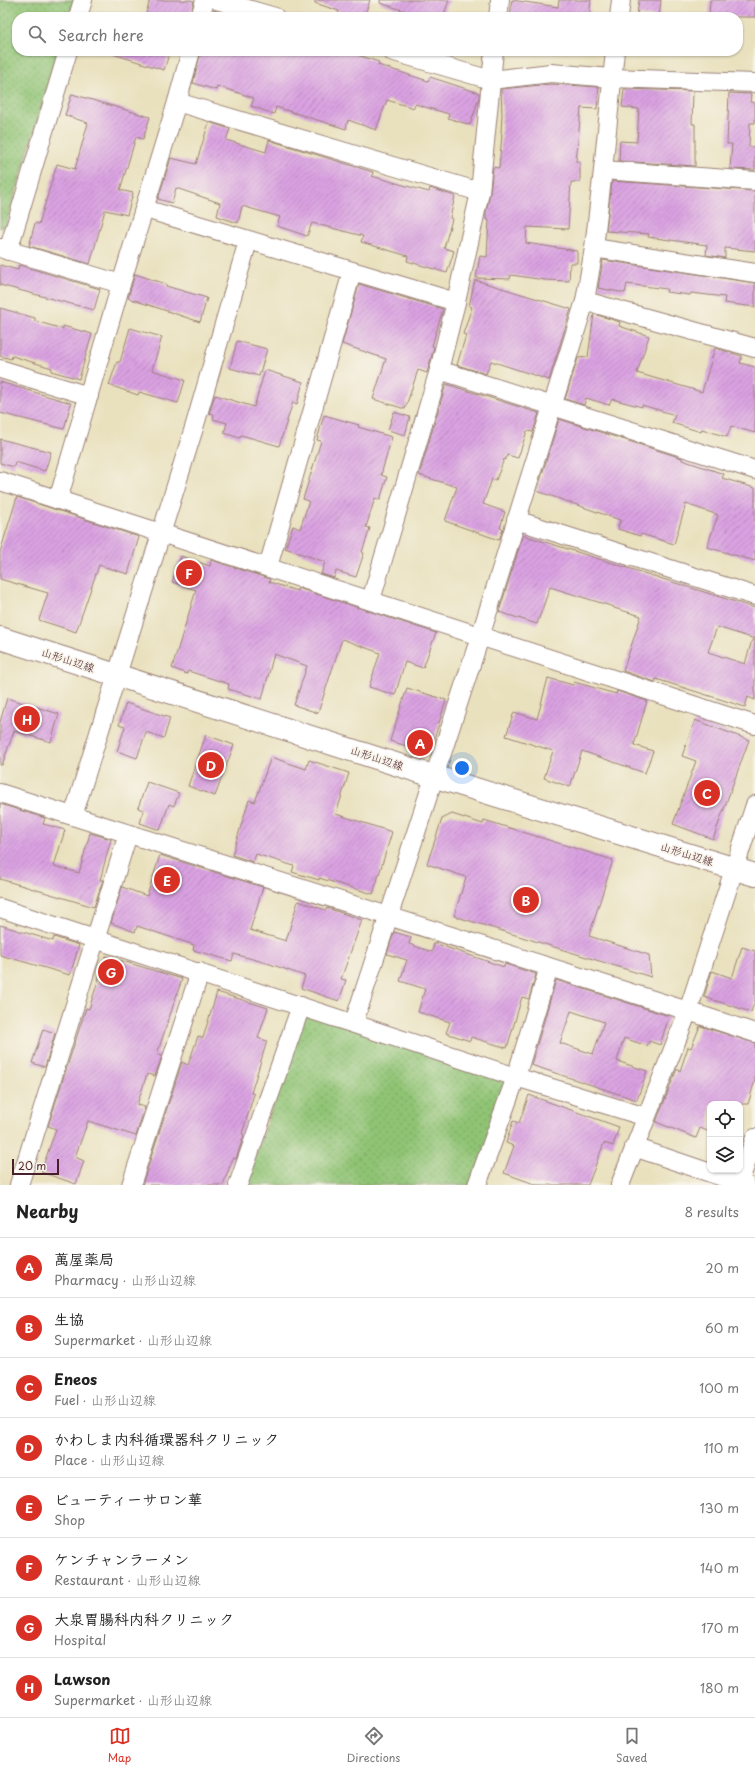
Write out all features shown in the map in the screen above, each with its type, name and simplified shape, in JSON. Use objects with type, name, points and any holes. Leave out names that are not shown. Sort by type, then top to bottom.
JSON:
[{"type":"main road","name":"山形山辺線","points":[[0,638],[115,683]]},
{"type":"main road","name":"山形山辺線","points":[[0,653],[115,683],[431,782],[740,875],[755,889]]},
{"type":"street","points":[[79,12],[83,0]]},
{"type":"street","points":[[201,12],[205,0]]},
{"type":"street","points":[[217,0],[258,12]]},
{"type":"street","points":[[499,12],[500,0]]},
{"type":"street","points":[[620,12],[622,0]]},
{"type":"street","points":[[66,56],[4,249],[121,284]]},
{"type":"street","points":[[58,500],[190,56]]},
{"type":"street","points":[[408,56],[491,80],[551,73],[612,78],[755,83]]},
{"type":"street","points":[[371,600],[439,370],[456,302],[480,192],[493,56]]},
{"type":"street","points":[[354,1022],[431,782],[480,637],[585,300],[594,248],[614,56]]},
{"type":"street","points":[[177,102],[480,192]]},
{"type":"street","points":[[603,170],[755,181]]},
{"type":"street","points":[[145,209],[456,302]]},
{"type":"street","points":[[73,816],[194,428],[248,240]]},
{"type":"street","points":[[594,248],[755,273]]},
{"type":"street","points":[[268,567],[352,272]]},
{"type":"street","points":[[585,300],[755,348]]},
{"type":"street","points":[[0,369],[89,396]]},
{"type":"street","points":[[439,370],[755,470]]},
{"type":"street","points":[[0,481],[371,600],[480,637],[755,724]]},
{"type":"street","points":[[516,520],[755,596]]},
{"type":"street","points":[[0,793],[688,1010],[755,1033]]},
{"type":"street","points":[[620,1185],[740,875],[755,805]]},
{"type":"street","points":[[19,1185],[128,834]]},
{"type":"street","points":[[0,908],[354,1022],[516,1077],[646,1117]]},
{"type":"street","points":[[477,1185],[516,1077],[549,967]]},
{"type":"street","points":[[131,1185],[200,972]]},
{"type":"street","points":[[238,1185],[301,1006]]},
{"type":"street","points":[[634,1146],[742,1184],[755,1138]]},
{"type":"green space","points":[[0,0],[74,0],[70,12],[12,12],[12,56],[57,56],[6,225],[0,228]]},
{"type":"green space","points":[[305,1013],[510,1080],[472,1185],[245,1185]]},
{"type":"building","points":[[150,0],[194,1],[191,12],[146,12]]},
{"type":"building","points":[[315,0],[370,0],[366,12],[339,12],[315,3]]},
{"type":"building","points":[[380,0],[449,0],[445,12],[408,12],[380,3]]},
{"type":"building","points":[[512,0],[558,7],[559,0],[591,0],[590,12],[511,12]]},
{"type":"building","points":[[639,0],[661,0],[660,12],[637,12]]},
{"type":"building","points":[[710,0],[755,0],[755,17],[743,17],[743,12],[709,12]]},
{"type":"building","points":[[119,56],[168,56],[164,70]]},
{"type":"building","points":[[200,56],[361,56],[379,62],[378,65],[428,81],[430,77],[479,93],[479,98],[470,125],[448,118],[449,114],[415,104],[414,108],[387,100],[376,130],[348,120],[346,129],[276,107],[274,114],[251,106],[254,98],[217,86],[216,90],[193,83]]},
{"type":"building","points":[[551,84],[599,87],[597,109],[581,108],[576,162],[580,162],[580,182],[571,182],[568,229],[527,227],[526,243],[577,251],[577,263],[570,263],[569,281],[545,280],[511,275],[510,279],[476,278],[480,256],[487,257],[489,220],[486,220],[486,212],[493,167],[499,168],[502,134],[501,89]]},
{"type":"building","points":[[624,89],[693,91],[692,124],[695,124],[695,166],[619,161],[620,141],[637,142],[639,109],[622,107]]},
{"type":"building","points":[[729,93],[751,94],[750,102],[755,103],[755,123],[750,123],[749,147],[755,147],[755,170],[730,169],[732,144],[727,144]]},
{"type":"building","points":[[72,94],[150,117],[143,139],[136,137],[120,190],[133,193],[127,215],[105,210],[90,264],[29,246],[35,223],[39,224],[57,164],[75,169],[88,123],[65,115]]},
{"type":"building","points":[[209,122],[230,129],[226,140],[266,152],[269,140],[373,172],[372,176],[429,192],[430,188],[455,196],[450,218],[452,219],[444,248],[454,251],[447,273],[407,261],[408,256],[361,242],[363,236],[312,223],[307,236],[277,226],[280,217],[242,206],[238,223],[217,216],[220,203],[176,188],[172,203],[158,199],[171,158],[196,164]]},
{"type":"building","points":[[612,181],[755,191],[755,251],[725,248],[725,258],[706,255],[707,245],[648,237],[649,234],[606,231]]},
{"type":"building","points":[[603,260],[755,283],[755,307],[724,303],[725,297],[666,292],[667,289],[627,284],[625,293],[598,288]]},
{"type":"building","points":[[0,265],[18,270],[19,265],[100,289],[94,310],[0,285]]},
{"type":"building","points":[[135,274],[166,284],[166,286],[207,298],[200,322],[128,298]]},
{"type":"building","points":[[475,280],[571,309],[549,380],[491,361],[486,374],[457,365],[466,335],[463,334],[472,307],[469,306]]},
{"type":"building","points":[[359,284],[443,309],[432,346],[434,347],[427,373],[418,370],[405,409],[373,399],[386,359],[342,344]]},
{"type":"building","points":[[0,308],[35,318],[35,321],[63,329],[63,326],[92,334],[79,379],[51,371],[52,368],[12,356],[11,359],[0,356]]},
{"type":"building","points":[[594,314],[620,322],[619,326],[649,336],[637,373],[702,392],[715,348],[742,356],[740,363],[755,367],[755,433],[731,426],[727,437],[702,429],[701,432],[672,423],[675,415],[642,405],[642,407],[612,399],[609,405],[586,398],[584,405],[565,399],[578,358],[588,357]]},
{"type":"building","points":[[130,328],[162,337],[152,370],[185,380],[178,403],[139,392],[138,395],[109,385],[117,362],[120,362]]},
{"type":"building","points":[[237,341],[267,349],[259,376],[230,368]]},
{"type":"building","points":[[265,370],[303,382],[297,404],[293,402],[279,446],[241,435],[240,438],[224,433],[227,423],[213,419],[214,414],[209,413],[215,395],[254,407]]},
{"type":"building","points":[[0,382],[71,403],[64,429],[0,413]]},
{"type":"building","points":[[446,384],[539,413],[533,432],[527,431],[518,458],[507,455],[505,460],[504,459],[496,480],[492,479],[483,504],[505,512],[500,528],[503,529],[499,540],[445,521],[457,487],[419,475]]},
{"type":"building","points":[[394,412],[410,417],[405,435],[388,430]]},
{"type":"building","points":[[324,415],[359,425],[358,427],[392,437],[381,475],[387,477],[380,500],[375,498],[366,527],[370,528],[356,577],[336,571],[334,578],[321,574],[325,562],[285,548],[293,526],[300,529],[309,501],[303,499],[321,441],[317,440]]},
{"type":"building","points":[[559,419],[682,458],[682,460],[724,474],[722,478],[755,488],[755,561],[707,547],[718,515],[686,504],[674,544],[618,529],[620,520],[537,491]]},
{"type":"building","points":[[0,439],[51,452],[45,471],[15,462],[14,467],[0,463]]},
{"type":"building","points":[[17,497],[139,537],[128,574],[99,565],[76,632],[39,620],[48,593],[0,579],[0,552]]},
{"type":"building","points":[[523,535],[755,608],[755,639],[717,627],[708,652],[745,664],[752,640],[755,640],[755,700],[748,697],[745,707],[656,679],[655,682],[623,671],[641,616],[550,587],[537,624],[499,612]]},
{"type":"building","points":[[181,556],[210,566],[211,560],[270,579],[269,582],[297,591],[298,588],[436,633],[423,668],[405,662],[395,695],[369,687],[380,653],[342,639],[318,713],[294,705],[307,666],[274,654],[262,699],[228,689],[229,684],[188,671],[187,674],[172,668],[196,590],[172,582]]},
{"type":"building","points":[[548,678],[573,685],[574,682],[616,694],[617,691],[647,701],[634,745],[653,751],[645,773],[582,751],[570,787],[544,778],[553,751],[506,736],[514,712],[537,719]]},
{"type":"building","points":[[407,688],[446,700],[430,753],[390,741]]},
{"type":"building","points":[[7,698],[59,714],[51,742],[14,731],[2,765],[0,765],[0,722]]},
{"type":"building","points":[[126,703],[170,718],[164,738],[146,732],[137,758],[117,751],[125,727],[119,725]]},
{"type":"building","points":[[695,720],[749,740],[713,839],[673,824],[696,761],[682,756]]},
{"type":"building","points":[[206,735],[234,745],[215,796],[188,786]]},
{"type":"building","points":[[271,757],[306,769],[309,760],[349,773],[336,814],[392,832],[373,894],[319,878],[319,880],[292,872],[294,866],[256,854],[253,862],[232,855],[249,800],[255,802]]},
{"type":"building","points":[[147,782],[179,793],[174,806],[169,804],[160,830],[140,823],[144,810],[138,808]]},
{"type":"building","points":[[0,804],[45,818],[43,824],[65,830],[54,866],[79,873],[90,833],[111,839],[100,880],[103,880],[94,907],[0,879]]},
{"type":"building","points":[[452,814],[483,824],[484,820],[613,860],[589,936],[649,955],[651,977],[454,916],[466,877],[427,864],[442,819]]},
{"type":"building","points":[[160,855],[263,887],[250,930],[286,941],[298,901],[326,910],[327,908],[362,920],[341,979],[346,980],[339,1001],[301,988],[305,976],[267,963],[234,954],[232,961],[193,950],[194,945],[137,926],[135,932],[111,923],[122,887],[147,896]]},
{"type":"building","points":[[0,925],[53,941],[54,937],[79,945],[70,975],[0,955]]},
{"type":"building","points":[[394,932],[411,937],[409,944],[432,952],[434,943],[504,967],[505,964],[536,974],[529,999],[522,997],[507,1048],[471,1037],[470,1041],[446,1033],[450,1022],[418,1012],[425,989],[400,981],[407,960],[387,954]]},
{"type":"building","points":[[742,947],[755,951],[755,1001],[751,1012],[704,997],[712,971],[732,978]]},
{"type":"building","points":[[106,956],[182,979],[157,1054],[162,1056],[155,1076],[147,1074],[137,1105],[145,1107],[136,1136],[88,1121],[75,1157],[84,1161],[76,1184],[41,1172],[56,1129],[48,1126],[86,1008],[89,1009]]},
{"type":"building","points":[[556,980],[669,1016],[660,1045],[649,1041],[647,1046],[624,1038],[617,1061],[647,1071],[637,1100],[531,1065]],"holes":[[[571,1011],[604,1022],[593,1054],[560,1043]]]},
{"type":"building","points":[[217,992],[268,1008],[258,1038],[267,1041],[251,1093],[254,1094],[242,1134],[244,1135],[236,1159],[233,1158],[223,1185],[142,1185],[182,1062],[188,1065],[198,1036],[203,1038]]},
{"type":"building","points":[[700,1026],[755,1043],[755,1080],[748,1104],[743,1104],[743,1101],[707,1101],[707,1131],[700,1128],[696,1138],[656,1122],[677,1069],[680,1071],[688,1047],[691,1048]]},
{"type":"building","points":[[43,1029],[55,1033],[45,1067],[32,1063]]},
{"type":"building","points":[[529,1095],[619,1127],[613,1146],[604,1143],[588,1185],[537,1185],[504,1173],[514,1146],[506,1143],[513,1121],[519,1123]]},
{"type":"place","name":"ケンチャンラーメン","points":[[189,573]]},
{"type":"place","name":"Lawson","points":[[27,719]]},
{"type":"place","name":"萬屋薬局","points":[[420,743]]},
{"type":"place","name":"かわしま内科循環器科クリニック","points":[[211,765]]},
{"type":"place","name":"Eneos","points":[[707,793]]},
{"type":"place","name":"ビューティーサロン華","points":[[167,880]]},
{"type":"place","name":"生協","points":[[526,900]]},
{"type":"place","name":"大泉胃腸科内科クリニック","points":[[111,972]]}]
